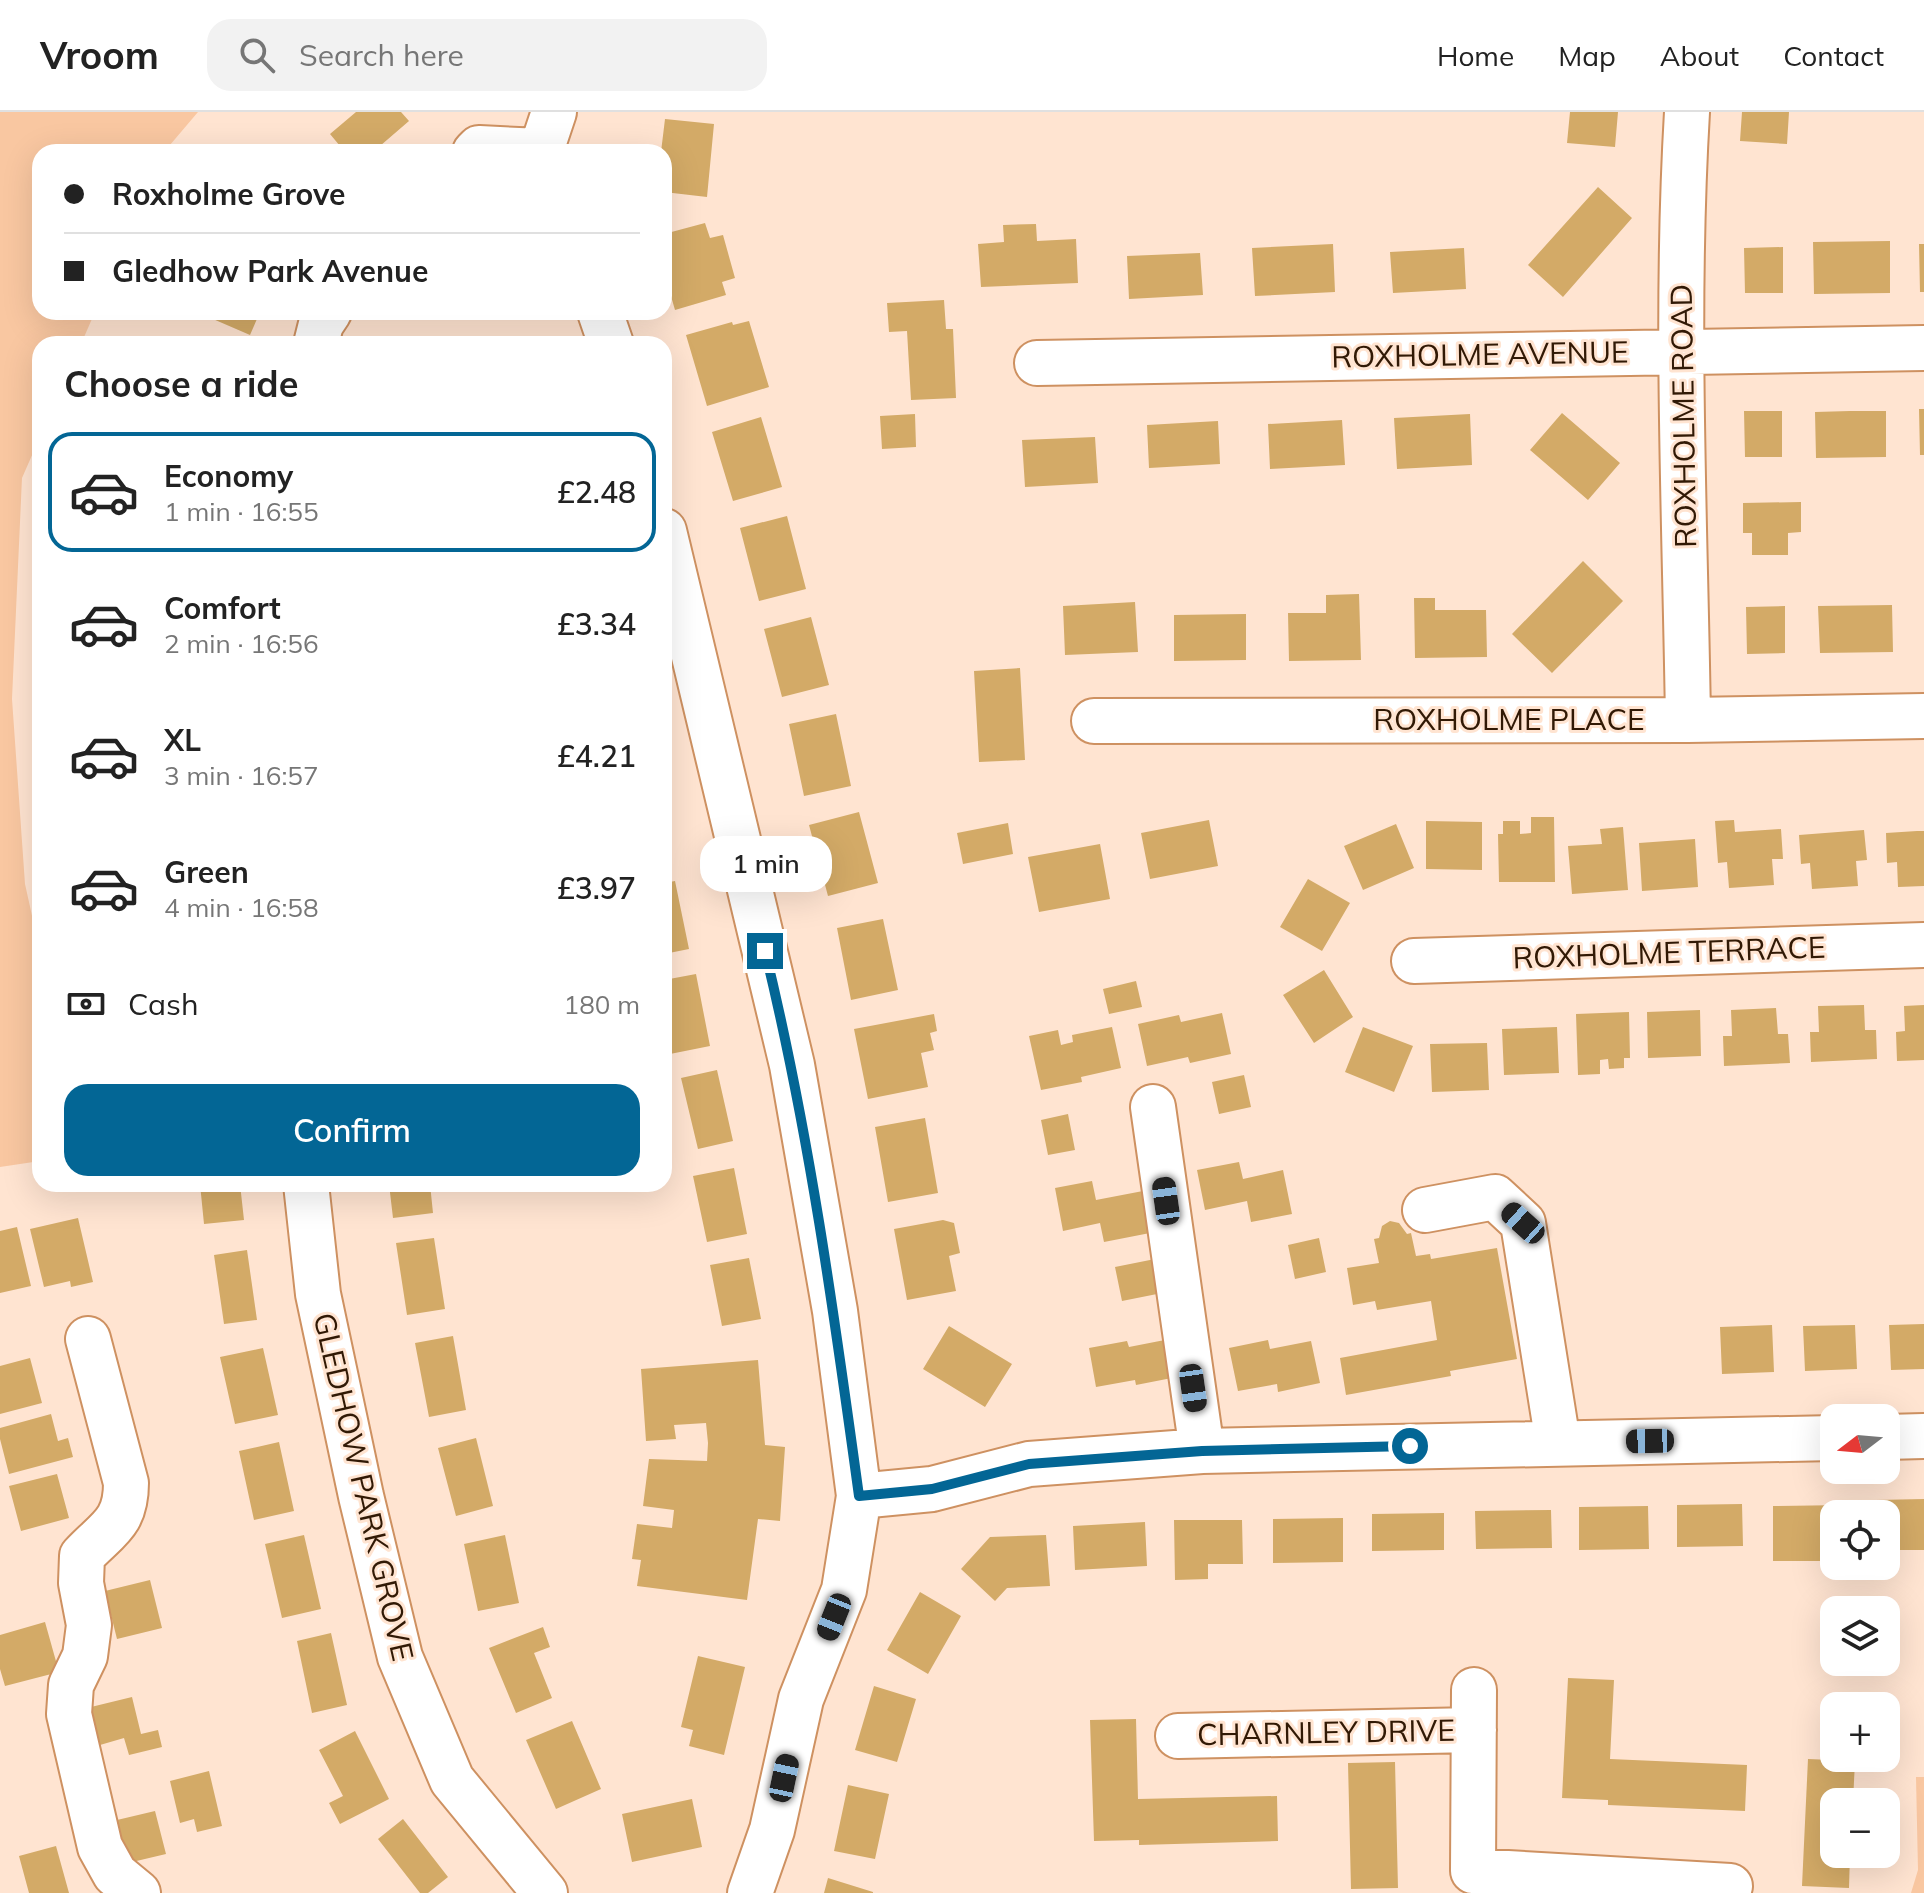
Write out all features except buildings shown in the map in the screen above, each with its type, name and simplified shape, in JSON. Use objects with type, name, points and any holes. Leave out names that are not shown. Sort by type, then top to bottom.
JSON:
[{"type":"street","name":"ROXHOLME ROAD","points":[[1687,112],[1683,181],[1682,352],[1688,720]]},
{"type":"street","points":[[506,144],[546,138]]},
{"type":"street","name":"ROXHOLME AVENUE","points":[[1037,363],[1924,348]]},
{"type":"street","points":[[672,564],[792,1065],[835,1311],[859,1496],[844,1590],[801,1699],[772,1830],[750,1893]]},
{"type":"street","name":"ROXHOLME PLACE","points":[[1094,721],[1688,720],[1924,716]]},
{"type":"street","name":"ROXHOLME TERRACE","points":[[1414,961],[1924,945]]},
{"type":"street","points":[[1153,1107],[1202,1451]]},
{"type":"street","name":"GLEDHOW PARK GROVE","points":[[307,1192],[318,1294],[361,1496],[400,1657],[452,1780],[545,1893]]},
{"type":"street","points":[[1425,1210],[1495,1197],[1523,1223],[1558,1443]]},
{"type":"street","points":[[88,1339],[126,1483],[126,1504],[117,1523],[82,1556],[81,1583],[89,1625],[85,1656],[71,1685],[69,1714],[100,1847],[115,1874],[138,1893]]},
{"type":"street","points":[[1900,1437],[1924,1436]]},
{"type":"street","points":[[859,1496],[932,1489],[1029,1464],[1202,1451],[1820,1438]]},
{"type":"street","name":"CHARNLEY DRIVE","points":[[1178,1736],[1474,1710],[1473,1871],[1680,1888],[1730,1886]]},
{"type":"shaded area","points":[[0,112],[198,112],[171,144],[32,144],[32,320],[92,320],[84,336],[32,336],[32,455],[22,478],[12,699],[25,884],[32,916],[32,1162],[0,1167]]},
{"type":"shaded area","points":[[1916,1777],[1924,1777],[1924,1893],[1911,1893],[1918,1870]]},
{"type":"route","points":[[765,951],[792,1065],[835,1311],[859,1496],[932,1489],[1029,1464],[1202,1451],[1410,1446]]}]
